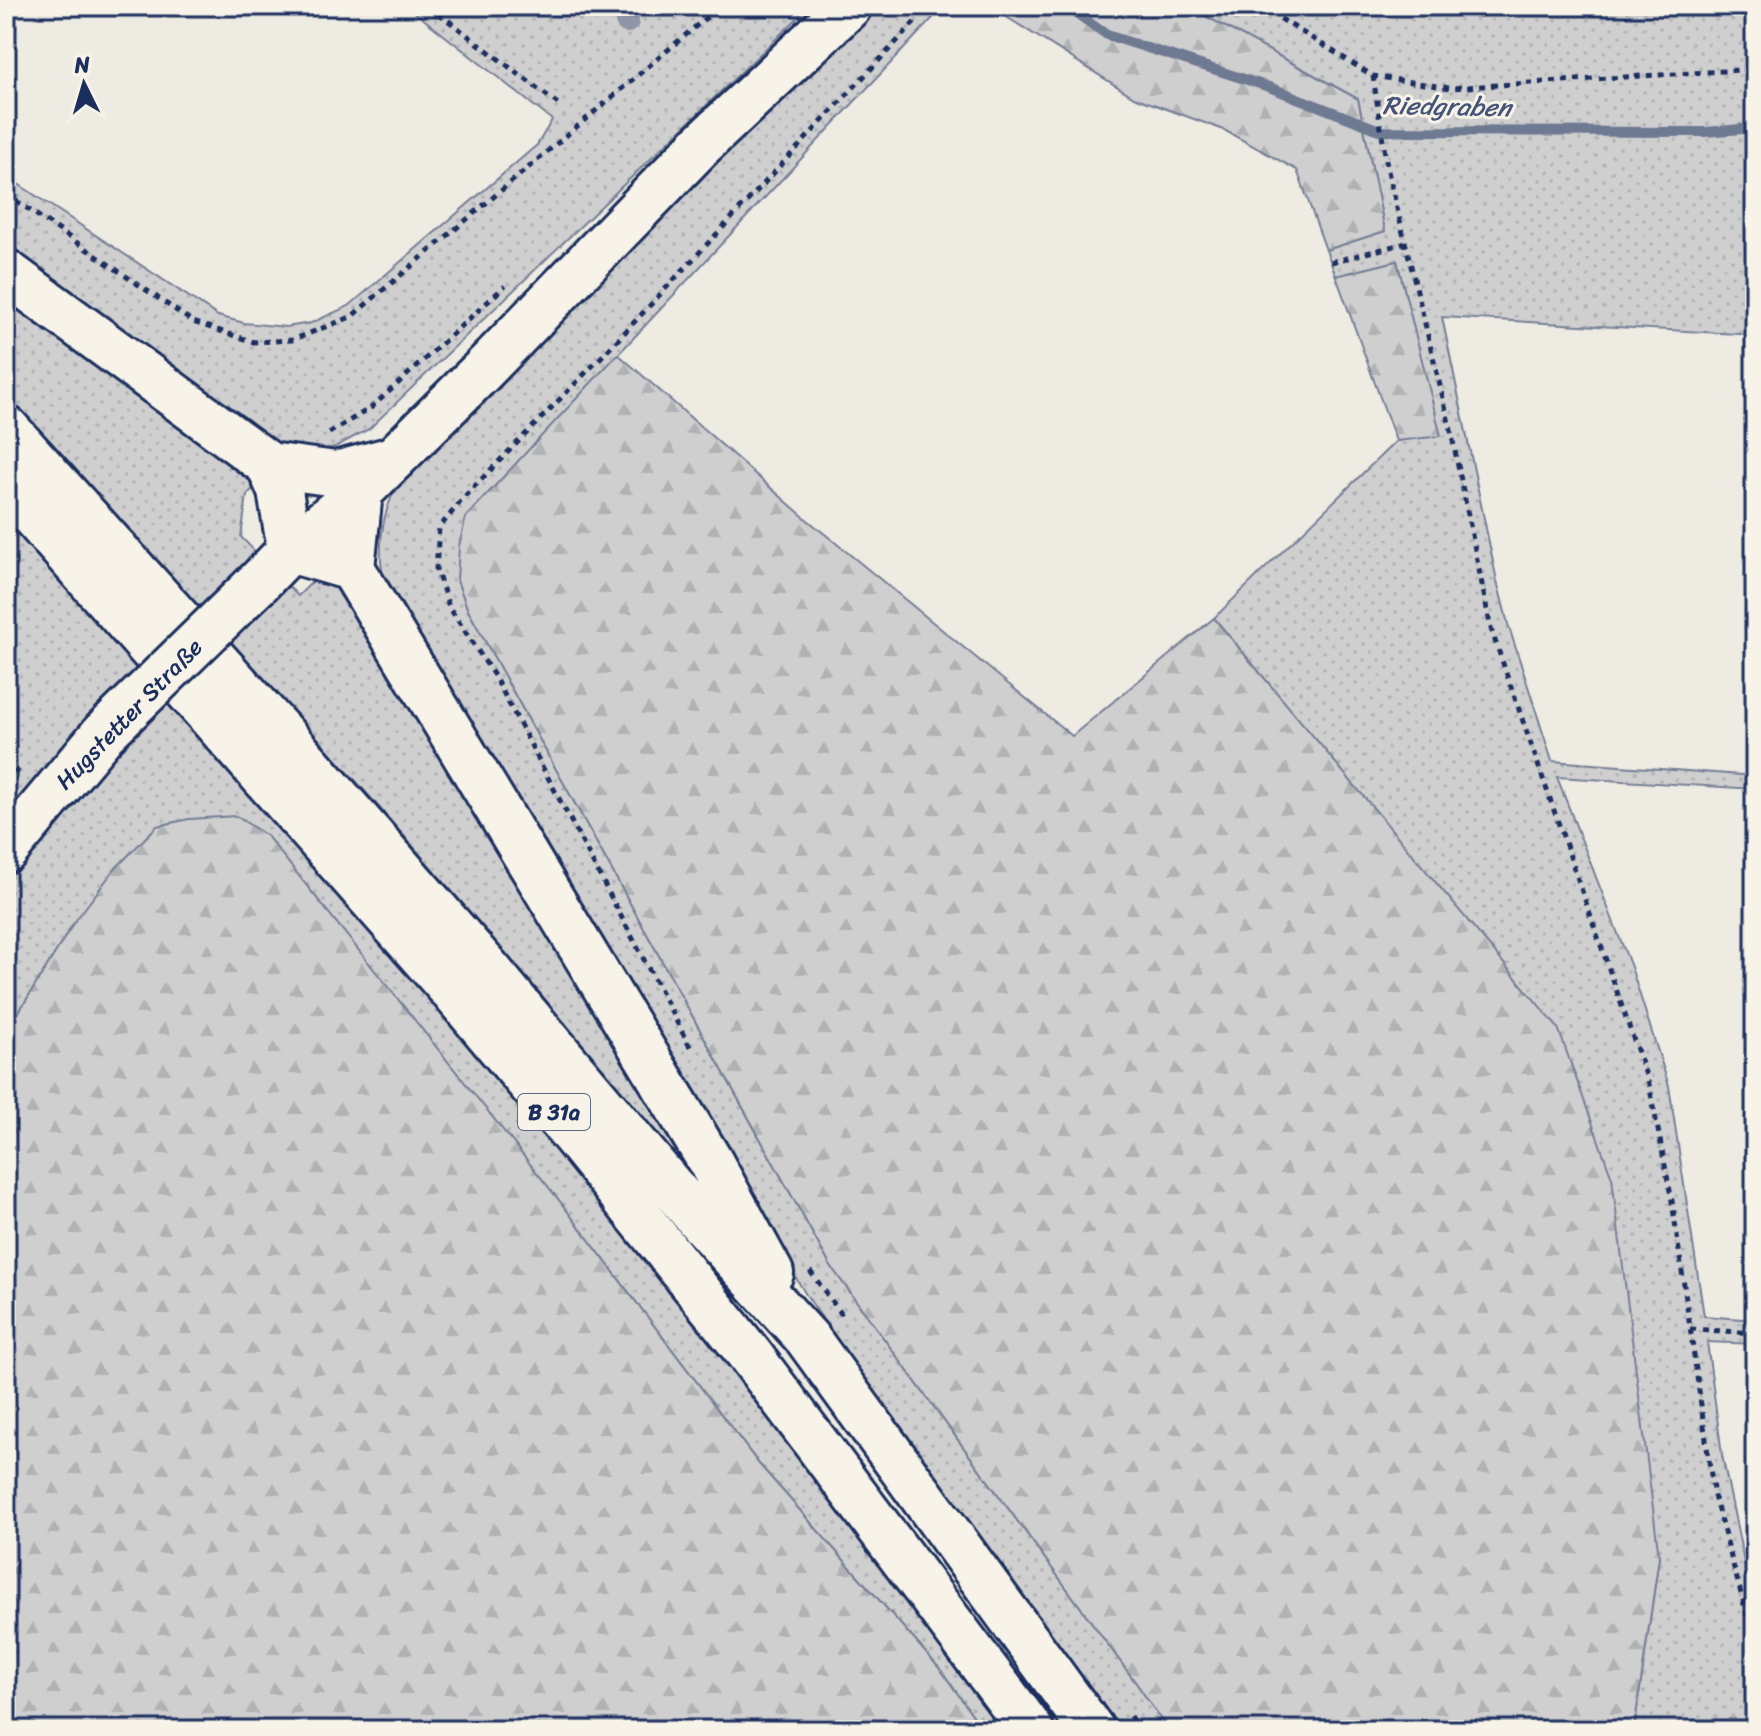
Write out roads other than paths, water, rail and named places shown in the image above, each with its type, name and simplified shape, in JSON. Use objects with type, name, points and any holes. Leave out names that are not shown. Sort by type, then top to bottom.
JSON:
[{"type":"main road","name":"Hugstetter Straße","points":[[6,850],[104,733],[274,567],[360,492],[701,145],[849,6]]},
{"type":"main road","points":[[6,272],[282,467],[336,474],[393,459]]},
{"type":"main road","name":"B 31a","points":[[6,428],[283,735],[487,968],[701,1222],[807,1338],[1107,1718]]},
{"type":"main road","points":[[282,467],[274,567],[330,563],[352,568]]},
{"type":"main road","name":"B 31a","points":[[6,485],[23,515],[450,988],[575,1137],[750,1355],[1031,1730]]},
{"type":"main road","points":[[360,492],[352,568],[710,1161],[807,1338]]},
{"type":"waterway","name":"Riedgraben","points":[[1066,6],[1107,35],[1269,87],[1382,131],[1705,132],[1755,128]]}]
